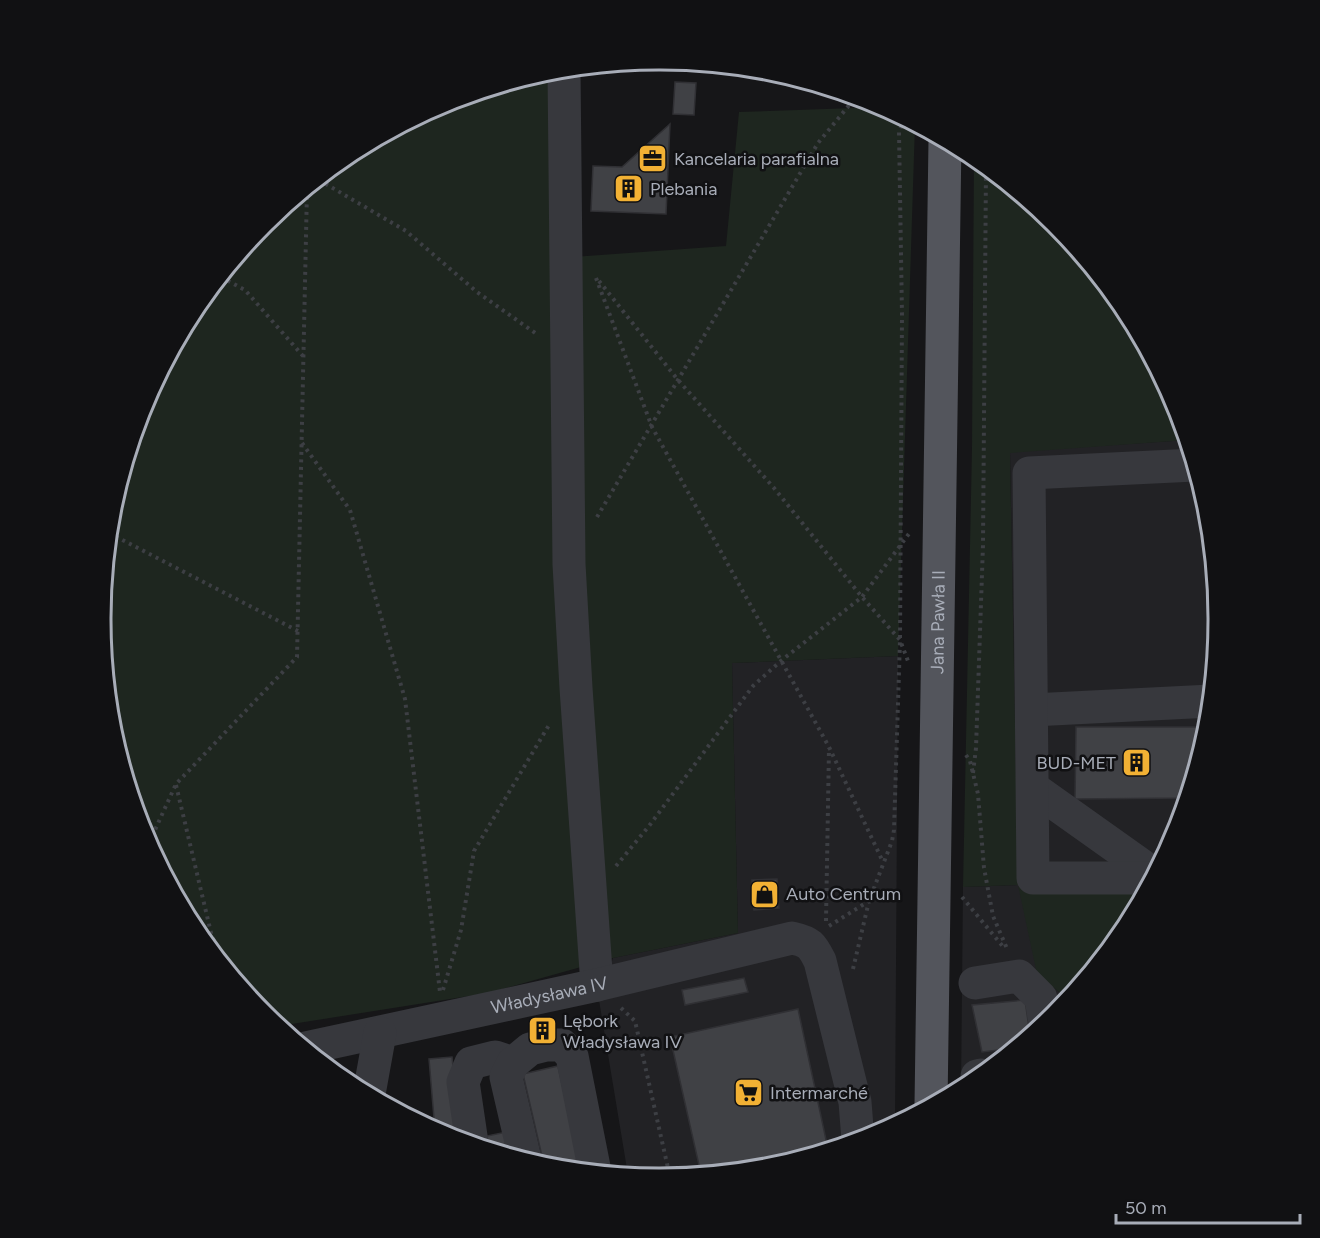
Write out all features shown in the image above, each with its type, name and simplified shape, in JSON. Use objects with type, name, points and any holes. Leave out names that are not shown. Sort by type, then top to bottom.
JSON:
[{"type":"main road","name":"Jana Pawła II","points":[[931,1096],[945,151]]},
{"type":"street","points":[[564,79],[569,564],[597,985]]},
{"type":"street","points":[[1143,878],[1033,878],[1029,473],[1186,465]]},
{"type":"street","points":[[1032,710],[1202,701]]},
{"type":"street","points":[[1033,788],[1148,869]]},
{"type":"street","name":"Władysława IV","points":[[316,1046],[597,985],[792,933],[812,945],[820,961],[855,1102],[857,1130]]},
{"type":"street","points":[[975,983],[1019,976],[1041,998],[1043,1011]]},
{"type":"street","points":[[371,1085],[380,1033]]},
{"type":"street","points":[[523,1150],[506,1077],[513,1063],[530,1049],[546,1044],[562,1045],[572,1056],[593,1163]]},
{"type":"street","points":[[471,1133],[463,1082],[471,1064],[495,1057],[513,1063]]},
{"type":"path","points":[[593,525],[818,143],[850,105]]},
{"type":"path","points":[[851,975],[869,901],[894,830],[900,640],[902,315],[899,132],[901,126]]},
{"type":"path","points":[[973,773],[976,748],[983,545],[986,178]]},
{"type":"path","points":[[326,184],[406,231],[477,292],[567,356]]},
{"type":"path","points":[[154,832],[176,784],[297,657],[307,200]]},
{"type":"path","points":[[884,863],[830,747],[652,427],[595,277],[678,380],[774,488],[862,597],[900,640],[910,667]]},
{"type":"path","points":[[228,281],[245,290],[303,356]]},
{"type":"path","points":[[302,443],[350,510],[405,699],[441,998],[461,930],[474,851],[543,734],[576,688]]},
{"type":"path","points":[[591,897],[649,826],[753,686],[862,597],[914,527]]},
{"type":"path","points":[[118,537],[298,631]]},
{"type":"path","points":[[830,747],[826,928],[869,901]]},
{"type":"path","points":[[960,747],[970,761],[978,794],[984,868],[993,916],[1010,954],[962,896]]},
{"type":"path","points":[[176,784],[211,934]]},
{"type":"path","points":[[597,985],[635,1021],[668,1168]]},
{"type":"shaded area","points":[[551,81],[559,258],[726,246],[739,112],[858,108],[903,127],[915,133],[898,656],[732,663],[738,933],[613,958],[488,993],[291,1024],[248,981],[225,953],[204,924],[168,862],[153,829],[130,761],[116,691],[111,619],[116,547],[130,477],[153,409],[168,376],[204,314],[225,285],[272,231],[298,207],[355,163],[386,144],[450,112],[484,100]]},
{"type":"shaded area","points":[[974,169],[1022,207],[1048,231],[1095,285],[1116,314],[1152,376],[1178,441],[1010,453],[1018,885],[963,887],[972,448]]},
{"type":"shaded area","points":[[1178,441],[1190,477],[1204,547],[1208,619],[1207,655],[1204,691],[1190,761],[1167,829],[1135,893],[1131,899],[1037,974],[1061,993],[1022,1031],[961,1077],[963,887],[1018,885],[1010,452]]},
{"type":"shaded area","points":[[898,656],[895,1115],[836,1138],[767,1157],[696,1166],[660,1168],[627,1166],[599,1000],[613,958],[738,933],[732,663]]},
{"type":"shaded area","points":[[1018,885],[1139,886],[1095,953],[1061,993],[1037,974]]},
{"type":"building","points":[[675,82],[696,83],[694,115],[673,114]]},
{"type":"building","name":"Plebania","points":[[670,124],[666,214],[591,211],[593,166],[622,167]]},
{"type":"building","name":"BUD-MET","points":[[1076,727],[1198,727],[1178,798],[1075,799]]},
{"type":"building","name":"Auto Centrum","points":[[777,879],[779,908],[754,910],[752,880]]},
{"type":"building","points":[[744,978],[748,992],[685,1005],[682,990]]},
{"type":"building","points":[[1025,1000],[1029,1025],[999,1050],[982,1052],[972,1005]]},
{"type":"building","name":"Intermarché","points":[[798,1009],[826,1141],[767,1157],[699,1166],[670,1037]]},
{"type":"building","points":[[452,1057],[459,1129],[434,1119],[429,1059]]},
{"type":"building","points":[[558,1066],[579,1161],[542,1154],[523,1074]]},
{"type":"building","points":[[511,1131],[514,1148],[487,1139],[487,1136]]},
{"type":"place","name":"Kancelaria parafialna","points":[[653,159]]},
{"type":"place","name":"Plebania","points":[[629,189]]},
{"type":"place","name":"BUD-MET","points":[[1137,763]]},
{"type":"place","name":"Auto Centrum","points":[[765,894]]},
{"type":"place","name":"Lębork Władysława IV","points":[[542,1031]]},
{"type":"place","name":"Intermarché","points":[[749,1093]]}]
